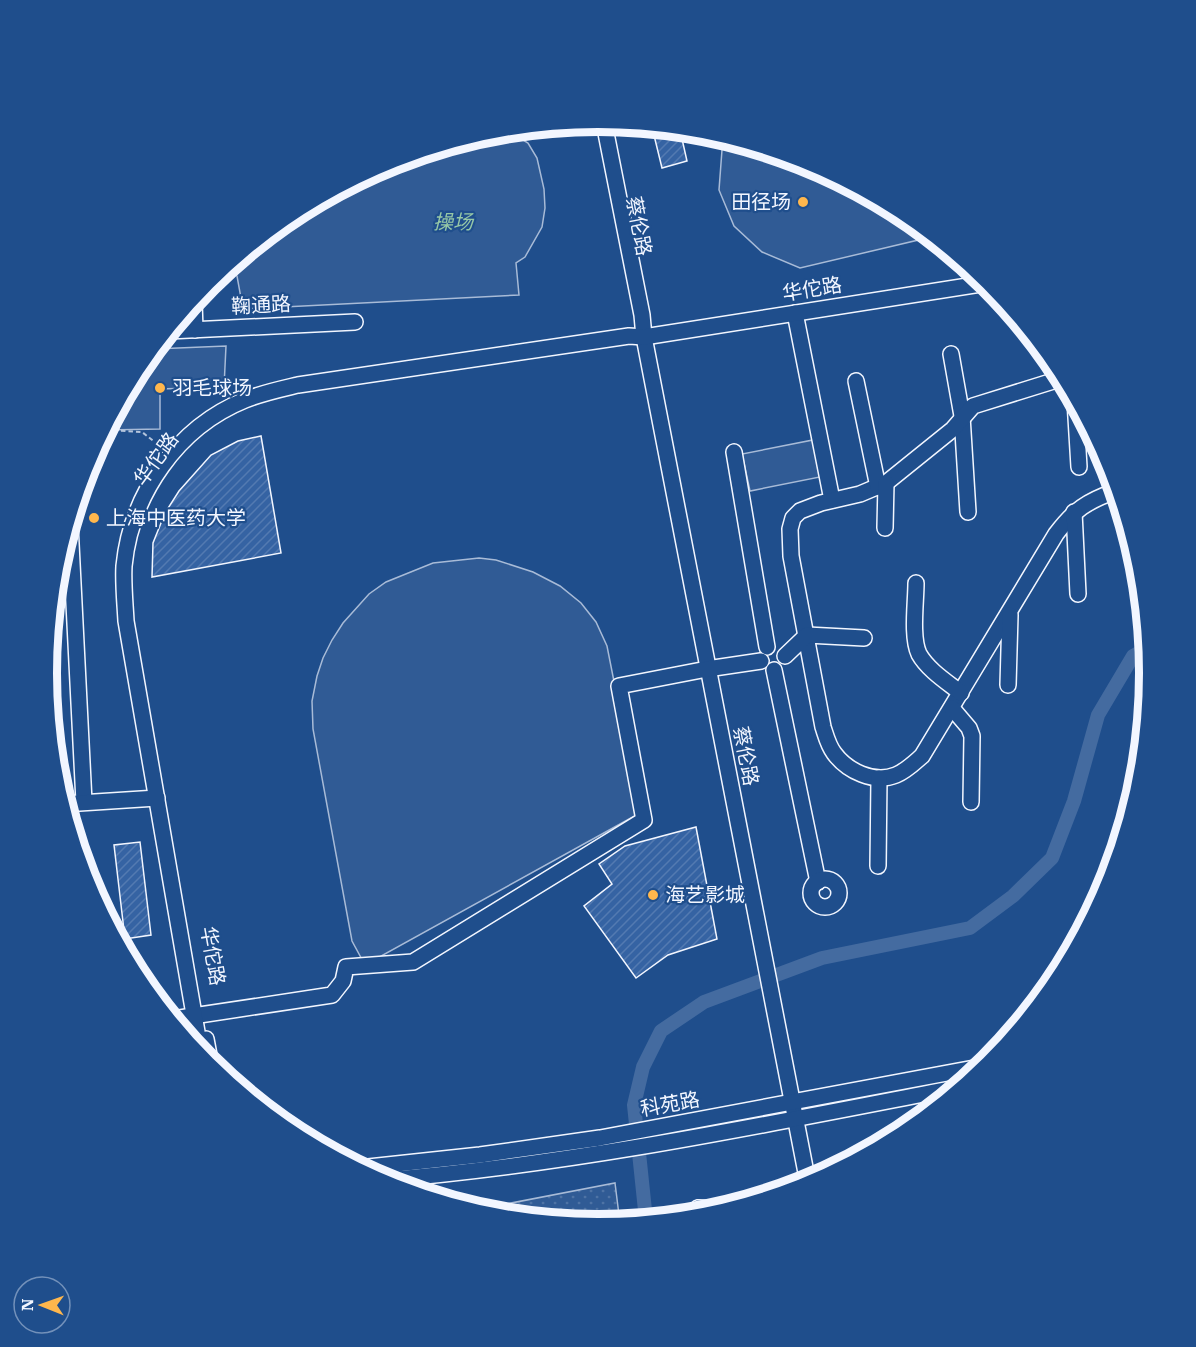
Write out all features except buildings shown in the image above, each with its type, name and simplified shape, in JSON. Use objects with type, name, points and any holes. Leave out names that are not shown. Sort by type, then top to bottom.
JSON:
[{"type":"street","name":"蔡伦路","points":[[599,132],[637,324],[644,337]]},
{"type":"street","name":"蔡伦路","points":[[606,132],[707,669],[806,1173]]},
{"type":"street","name":"华佗路","points":[[206,1046],[198,1016],[157,798],[126,621],[124,566],[134,518],[145,493],[180,444],[217,414],[246,399],[298,385],[629,336],[644,337],[974,285]]},
{"type":"street","points":[[194,313],[195,330]]},
{"type":"street","points":[[795,313],[832,500]]},
{"type":"street","name":"鞠通路","points":[[180,331],[355,322]]},
{"type":"street","name":"华佗路","points":[[200,1040],[198,1016],[134,620],[132,592],[132,567],[142,520],[152,496],[167,472],[186,448],[206,431],[229,416],[270,400],[300,393],[631,344],[644,337]]},
{"type":"street","points":[[951,354],[962,416],[968,512]]},
{"type":"street","points":[[856,381],[882,485],[885,528]]},
{"type":"street","points":[[1053,381],[973,406],[953,429],[882,485],[860,494],[809,506],[793,518],[790,529],[791,556],[823,727],[827,741],[843,763],[869,777],[879,778],[896,775],[922,756],[1056,534],[1074,512],[1108,494]]},
{"type":"street","points":[[1076,420],[1078,467]]},
{"type":"street","points":[[734,452],[767,659],[818,882]]},
{"type":"street","points":[[1074,512],[1078,594]]},
{"type":"street","points":[[71,549],[84,802]]},
{"type":"street","points":[[916,583],[915,637],[919,654],[929,667],[961,693]]},
{"type":"street","points":[[1008,685],[1010,612]]},
{"type":"street","points":[[181,1018],[332,995],[343,981],[346,968],[413,962],[644,820],[619,686],[767,659],[783,664],[784,656],[807,635],[864,638]]},
{"type":"street","points":[[952,708],[969,728],[972,736],[971,802]]},
{"type":"street","points":[[878,866],[879,778]]},
{"type":"street","points":[[73,804],[157,798]]},
{"type":"street","name":"科苑路","points":[[794,1111],[965,1071]]},
{"type":"street","name":"科苑路","points":[[403,1178],[482,1170],[794,1111],[944,1089]]},
{"type":"street","name":"科苑路","points":[[375,1166],[469,1156],[601,1146]]},
{"type":"path","points":[[115,430],[142,432],[170,455]]},
{"type":"shaded area","name":"操场","points":[[520,138],[528,143],[537,158],[544,189],[545,208],[542,227],[525,257],[516,263],[519,295],[243,309],[237,276],[234,273],[241,267],[297,224],[359,188],[424,161],[458,151]]},
{"type":"shaded area","name":"田径场","points":[[723,148],[772,161],[837,188],[899,224],[921,239],[800,268],[762,252],[734,226],[719,190]]},
{"type":"shaded area","name":"羽毛球场","points":[[226,346],[224,387],[160,389],[160,429],[115,430],[129,403],[166,349]]},
{"type":"shaded area","points":[[813,440],[820,477],[750,491],[742,454]]},
{"type":"shaded area","points":[[479,558],[496,560],[533,572],[560,586],[581,603],[596,622],[607,646],[640,813],[365,965],[352,941],[313,729],[312,701],[317,676],[332,640],[343,623],[369,594],[386,582],[433,563]]},
{"type":"shaded area","points":[[615,1183],[619,1213],[563,1213],[499,1205]]},
{"type":"waterway","points":[[645,1212],[634,1105],[643,1067],[661,1031],[704,1002],[822,958],[970,928],[1013,896],[1052,858],[1074,801],[1098,715],[1133,656],[1138,653]]},
{"type":"place","name":"田径场","points":[[803,202]]},
{"type":"place","name":"羽毛球场","points":[[160,388]]},
{"type":"place","name":"上海中医药大学","points":[[94,518]]},
{"type":"place","name":"海艺影城","points":[[653,895]]}]
